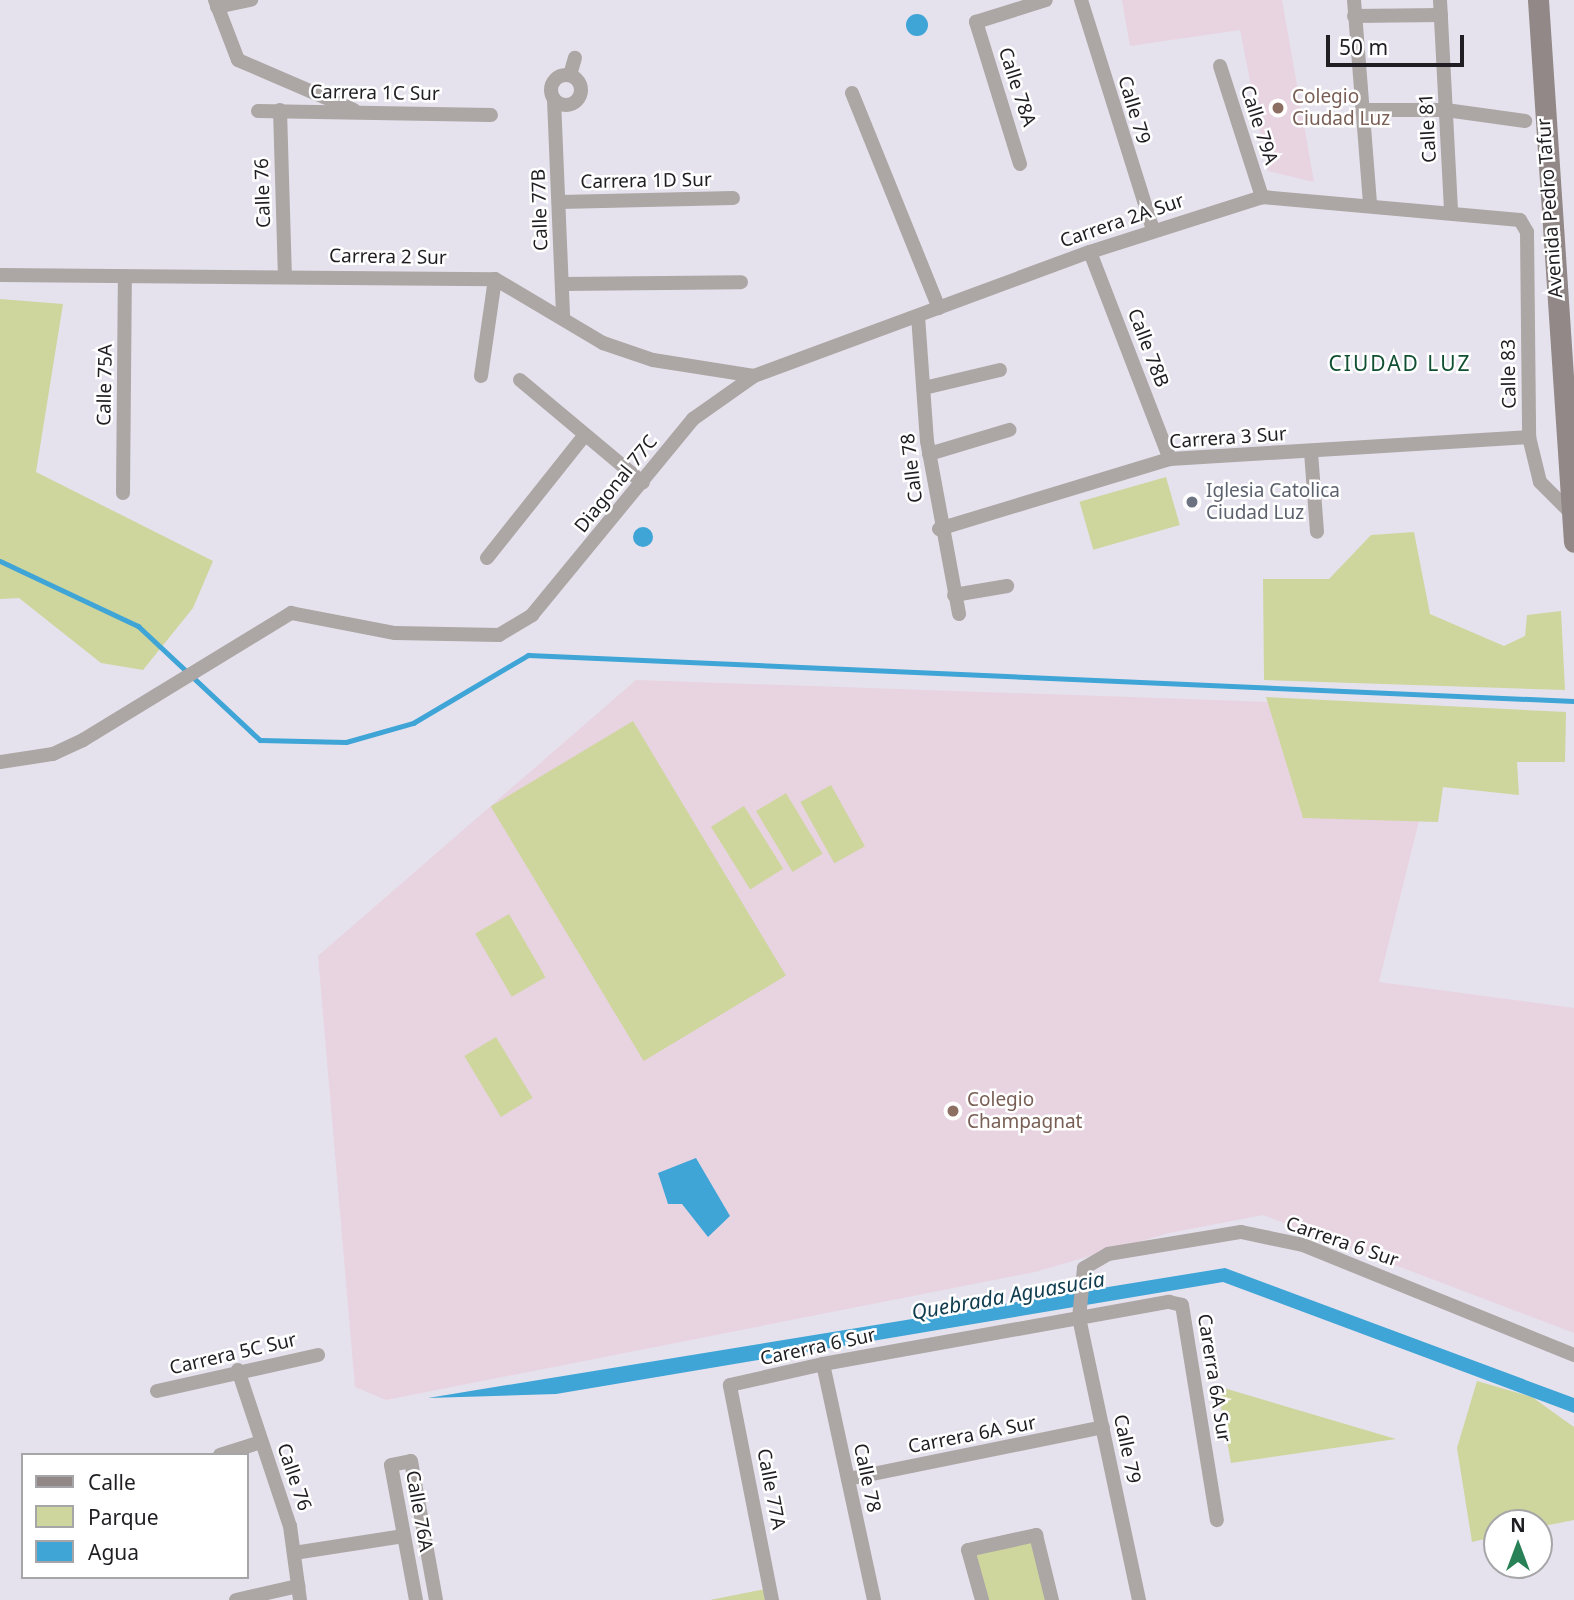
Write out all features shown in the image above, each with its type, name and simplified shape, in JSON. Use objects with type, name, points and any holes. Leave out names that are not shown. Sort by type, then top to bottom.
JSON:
[{"type":"main road","name":"Avenida Pedro Tafur","points":[[1538,0],[1574,542]]},
{"type":"street","points":[[251,0],[216,3],[224,37],[238,60],[356,112]]},
{"type":"street","name":"Calle 78A","points":[[1020,164],[976,22],[1046,0]]},
{"type":"street","name":"Calle 79","points":[[1081,0],[1153,230]]},
{"type":"street","points":[[1353,0],[1370,202]]},
{"type":"street","name":"Calle 81","points":[[1440,0],[1451,213]]},
{"type":"street","points":[[1354,16],[1441,15]]},
{"type":"street","points":[[570,75],[575,58]]},
{"type":"street","name":"Calle 79A","points":[[1220,66],[1262,197]]},
{"type":"street","points":[[570,75],[578,80],[580,98],[572,104],[554,100],[553,82],[570,75]]},
{"type":"street","points":[[852,93],[939,308]]},
{"type":"street","name":"Calle 77B","points":[[554,100],[563,318]]},
{"type":"street","name":"Calle 76","points":[[280,110],[285,274]]},
{"type":"street","points":[[1361,110],[1446,110],[1525,121]]},
{"type":"street","name":"Carrera 1C Sur","points":[[258,111],[491,115]]},
{"type":"street","name":"Carrera 2A Sur","points":[[754,376],[1090,252],[1262,197],[1370,202],[1520,220]]},
{"type":"street","name":"Carrera 1D Sur","points":[[560,202],[733,198]]},
{"type":"street","name":"Calle 83","points":[[1520,220],[1527,232],[1529,437],[1540,482],[1573,516]]},
{"type":"street","name":"Calle 78B","points":[[1090,252],[1170,459]]},
{"type":"street","name":"Carrera 2 Sur","points":[[0,275],[125,277],[285,274],[495,279],[603,343],[653,360],[754,376]]},
{"type":"street","name":"Calle 75A","points":[[123,493],[125,277]]},
{"type":"street","points":[[481,376],[495,279]]},
{"type":"street","points":[[562,284],[741,282]]},
{"type":"street","name":"Calle 78","points":[[918,316],[929,454],[939,529],[959,614]]},
{"type":"street","points":[[924,388],[1000,370]]},
{"type":"street","name":"Diagonal 77C","points":[[0,762],[53,754],[291,613],[395,633],[499,635],[517,627],[643,483],[693,419],[754,376]]},
{"type":"street","points":[[520,380],[643,483]]},
{"type":"street","points":[[929,454],[1009,430]]},
{"type":"street","points":[[487,558],[584,436]]},
{"type":"street","name":"Carrera 3 Sur","points":[[939,529],[1170,459],[1529,437]]},
{"type":"street","points":[[1311,452],[1317,532]]},
{"type":"street","points":[[954,595],[1007,586]]},
{"type":"street","name":"Carrera 6 Sur","points":[[1078,1312],[1084,1268],[1108,1254],[1241,1232],[1329,1254],[1574,1355]]},
{"type":"street","name":"Carerra 6A Sur","points":[[1078,1312],[1182,1305],[1217,1520]]},
{"type":"street","name":"Calle 79","points":[[1078,1312],[1139,1600]]},
{"type":"street","name":"Carerra 6 Sur","points":[[730,1385],[1078,1312]]},
{"type":"street","name":"Carrera 5C Sur","points":[[157,1391],[238,1370],[318,1355]]},
{"type":"street","name":"Calle 78","points":[[823,1364],[874,1600]]},
{"type":"street","name":"Calle 76","points":[[238,1370],[294,1553],[299,1593]]},
{"type":"street","name":"Calle 77A","points":[[730,1385],[772,1600]]},
{"type":"street","name":"Carrera 6A Sur","points":[[848,1479],[1103,1427]]},
{"type":"street","points":[[227,1453],[261,1443]]},
{"type":"street","name":"Calle 76A","points":[[416,1600],[391,1465],[411,1461],[436,1600]]},
{"type":"street","points":[[982,1600],[968,1550],[1036,1535],[1052,1600]]},
{"type":"street","points":[[294,1553],[404,1536]]},
{"type":"street","points":[[411,1574],[430,1570]]},
{"type":"street","points":[[236,1600],[299,1593]]},
{"type":"shaded area","name":"Colegio Ciudad Luz","points":[[1122,0],[1282,0],[1314,182],[1268,171],[1240,30],[1130,46]]},
{"type":"shaded area","name":"Colegio Champagnat","points":[[636,680],[1447,708],[1379,982],[1574,1008],[1574,1333],[1263,1215],[1169,1233],[1035,1272],[386,1400],[355,1387],[318,956]]},
{"type":"green space","points":[[0,299],[63,304],[36,472],[213,561],[193,608],[143,670],[101,663],[19,598],[0,599]]},
{"type":"green space","points":[[1166,477],[1180,525],[1093,550],[1079,502]]},
{"type":"green space","points":[[1414,532],[1430,614],[1504,646],[1525,636],[1527,615],[1561,611],[1565,690],[1264,680],[1263,579],[1329,579],[1371,535]]},
{"type":"green space","points":[[1266,697],[1566,712],[1565,762],[1517,762],[1519,795],[1443,787],[1438,822],[1303,818]]},
{"type":"green space","points":[[633,721],[786,976],[644,1061],[491,806]]},
{"type":"green space","points":[[831,785],[865,846],[834,863],[800,802]]},
{"type":"green space","points":[[786,793],[823,854],[793,872],[756,811]]},
{"type":"green space","points":[[744,806],[783,869],[750,889],[711,827]]},
{"type":"green space","points":[[509,914],[546,977],[512,997],[475,934]]},
{"type":"green space","points":[[496,1037],[533,1098],[501,1117],[464,1056]]},
{"type":"green space","points":[[1477,1381],[1532,1397],[1574,1427],[1574,1520],[1553,1524],[1553,1509],[1483,1509],[1483,1539],[1472,1542],[1457,1448]]},
{"type":"green space","points":[[1217,1386],[1396,1439],[1231,1463]]},
{"type":"green space","points":[[1035,1537],[1050,1600],[988,1600],[974,1551]]},
{"type":"green space","points":[[765,1589],[767,1600],[710,1600]]},
{"type":"water","points":[[917,14],[925,17],[928,25],[925,33],[917,36],[909,33],[906,25],[909,17]]},
{"type":"water","points":[[639,527],[647,527],[653,537],[647,547],[639,547],[633,541],[633,533]]},
{"type":"water","points":[[696,1158],[730,1216],[708,1237],[682,1204],[668,1204],[658,1173]]},
{"type":"water","name":"Quebrada Aguasucia","points":[[1225,1268],[1574,1398],[1574,1413],[1223,1282],[556,1394],[428,1398]]},
{"type":"waterway","points":[[0,561],[138,626],[260,740],[346,742],[413,723],[528,655],[1574,701]]},
{"type":"place","name":"Colegio Ciudad Luz","points":[[1278,108]]},
{"type":"place","name":"Iglesia Catolica Ciudad Luz","points":[[1192,502]]},
{"type":"place","name":"Colegio Champagnat","points":[[953,1111]]},
{"type":"district","name":"CIUDAD LUZ","points":[[1400,363]]}]
